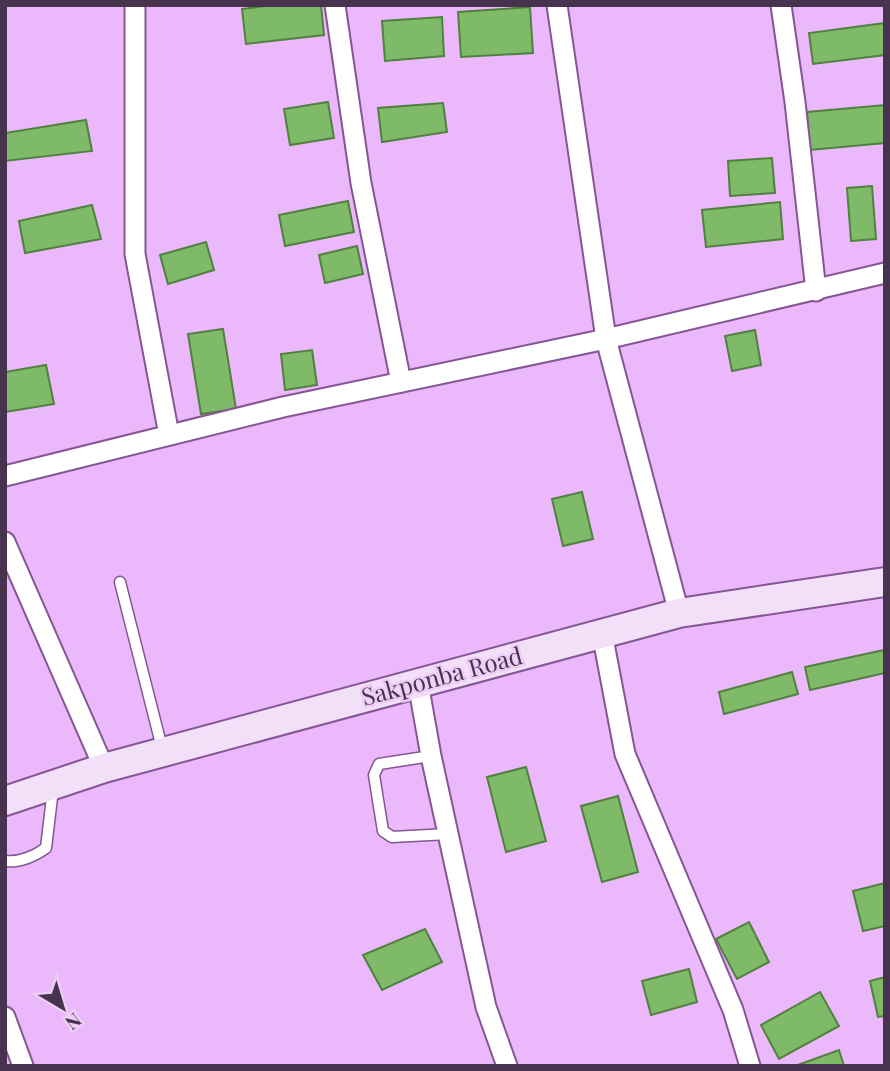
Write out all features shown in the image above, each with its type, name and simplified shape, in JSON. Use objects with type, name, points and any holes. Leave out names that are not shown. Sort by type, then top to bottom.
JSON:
[{"type":"main road","name":"Sakponba Road","points":[[5,801],[104,768],[679,613],[885,582]]},
{"type":"street","points":[[135,5],[135,254],[169,435]]},
{"type":"street","points":[[335,5],[361,183],[401,382]]},
{"type":"street","points":[[557,5],[606,339],[679,613]]},
{"type":"street","points":[[780,5],[795,102],[816,291]]},
{"type":"street","points":[[5,476],[283,407],[606,339],[885,273]]},
{"type":"street","points":[[5,542],[104,768]]},
{"type":"street","points":[[602,634],[625,754],[733,1010],[750,1066]]},
{"type":"street","points":[[418,683],[431,757],[486,1007],[507,1066]]},
{"type":"street","points":[[5,1017],[23,1066]]},
{"type":"lane","points":[[120,582],[163,752]]},
{"type":"lane","points":[[431,757],[379,764],[375,769],[383,831],[392,836],[449,834]]},
{"type":"lane","points":[[5,861],[37,855],[46,848],[53,786]]},
{"type":"building","points":[[272,5],[321,5],[324,35],[246,44],[242,9]]},
{"type":"building","points":[[530,7],[533,53],[461,57],[458,12]]},
{"type":"building","points":[[442,17],[444,56],[385,61],[382,21]]},
{"type":"building","points":[[885,23],[885,55],[813,64],[809,33]]},
{"type":"building","points":[[328,102],[334,138],[290,145],[284,109]]},
{"type":"building","points":[[443,103],[447,132],[382,142],[378,108]]},
{"type":"building","points":[[885,105],[885,143],[810,150],[807,112]]},
{"type":"building","points":[[86,120],[92,151],[5,161],[5,133]]},
{"type":"building","points":[[772,158],[775,193],[730,196],[728,161]]},
{"type":"building","points":[[872,186],[876,239],[851,241],[847,188]]},
{"type":"building","points":[[348,201],[354,232],[285,246],[279,215]]},
{"type":"building","points":[[780,202],[783,239],[706,247],[702,210]]},
{"type":"building","points":[[92,205],[101,239],[25,253],[19,221]]},
{"type":"building","points":[[206,242],[214,270],[168,284],[160,255]]},
{"type":"building","points":[[357,246],[363,274],[325,283],[319,255]]},
{"type":"building","points":[[223,329],[236,409],[201,414],[188,334]]},
{"type":"building","points":[[755,330],[761,365],[732,371],[725,336]]},
{"type":"building","points":[[312,350],[317,385],[285,390],[281,354]]},
{"type":"building","points":[[46,365],[54,404],[5,412],[5,372]]},
{"type":"building","points":[[582,492],[593,539],[563,546],[552,499]]},
{"type":"building","points":[[884,650],[885,673],[810,690],[805,667]]},
{"type":"building","points":[[792,672],[798,694],[724,714],[719,692]]},
{"type":"building","points":[[526,767],[546,841],[506,852],[487,777]]},
{"type":"building","points":[[618,796],[638,872],[602,882],[581,806]]},
{"type":"building","points":[[885,883],[885,926],[863,931],[853,891]]},
{"type":"building","points":[[749,922],[769,962],[737,979],[716,939]]},
{"type":"building","points":[[425,929],[442,962],[382,990],[363,955]]},
{"type":"building","points":[[689,969],[697,1002],[651,1015],[642,981]]},
{"type":"building","points":[[885,977],[885,1016],[878,1017],[870,981]]},
{"type":"building","points":[[820,992],[839,1026],[779,1059],[761,1025]]},
{"type":"building","points":[[839,1050],[844,1066],[795,1066]]}]
